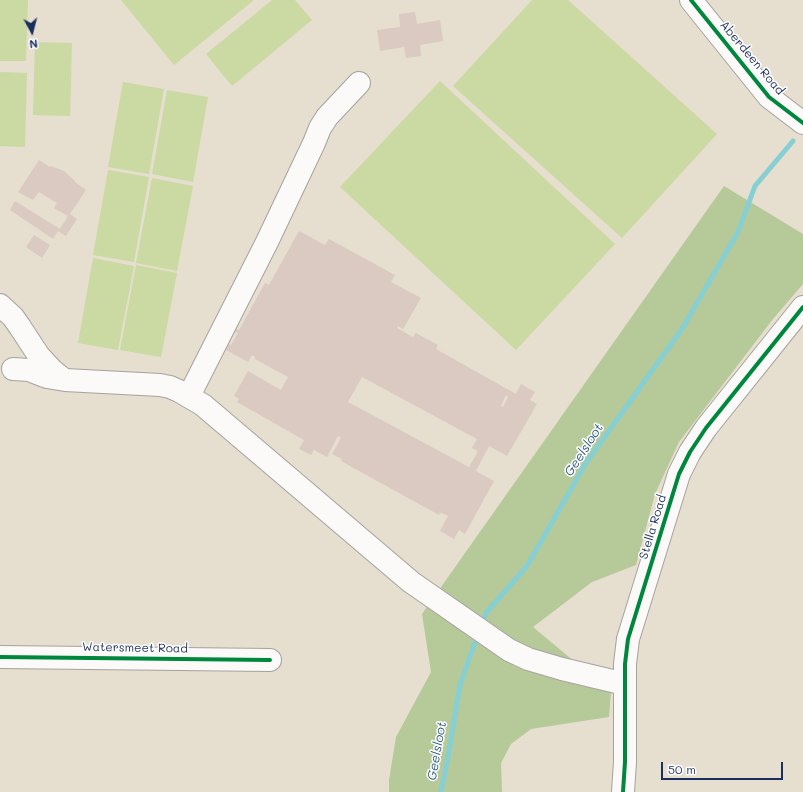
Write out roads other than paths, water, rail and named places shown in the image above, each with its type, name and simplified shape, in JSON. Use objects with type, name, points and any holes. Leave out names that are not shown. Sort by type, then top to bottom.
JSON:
[{"type":"street","name":"Aberdeen Road","points":[[691,0],[769,97],[803,123]]},
{"type":"street","points":[[189,396],[267,242],[320,128],[327,117],[359,83]]},
{"type":"street","points":[[0,305],[12,317],[45,363],[65,380]]},
{"type":"street","name":"Stella Road","points":[[623,792],[625,762],[625,664],[628,639],[680,474],[687,458],[706,428],[803,307]]},
{"type":"street","points":[[6,369],[30,341]]},
{"type":"street","points":[[6,369],[29,370],[65,380],[160,385],[170,387],[189,396],[203,406],[411,582],[489,637],[509,650],[528,659],[625,684]]},
{"type":"street","name":"Watersmeet Road","points":[[0,657],[270,660]]},
{"type":"waterway","name":"Geelsloot","points":[[482,625],[486,613],[527,566],[586,463],[682,329],[738,232],[755,186],[793,141]]},
{"type":"waterway","name":"Geelsloot","points":[[441,792],[460,685],[478,634]]}]
